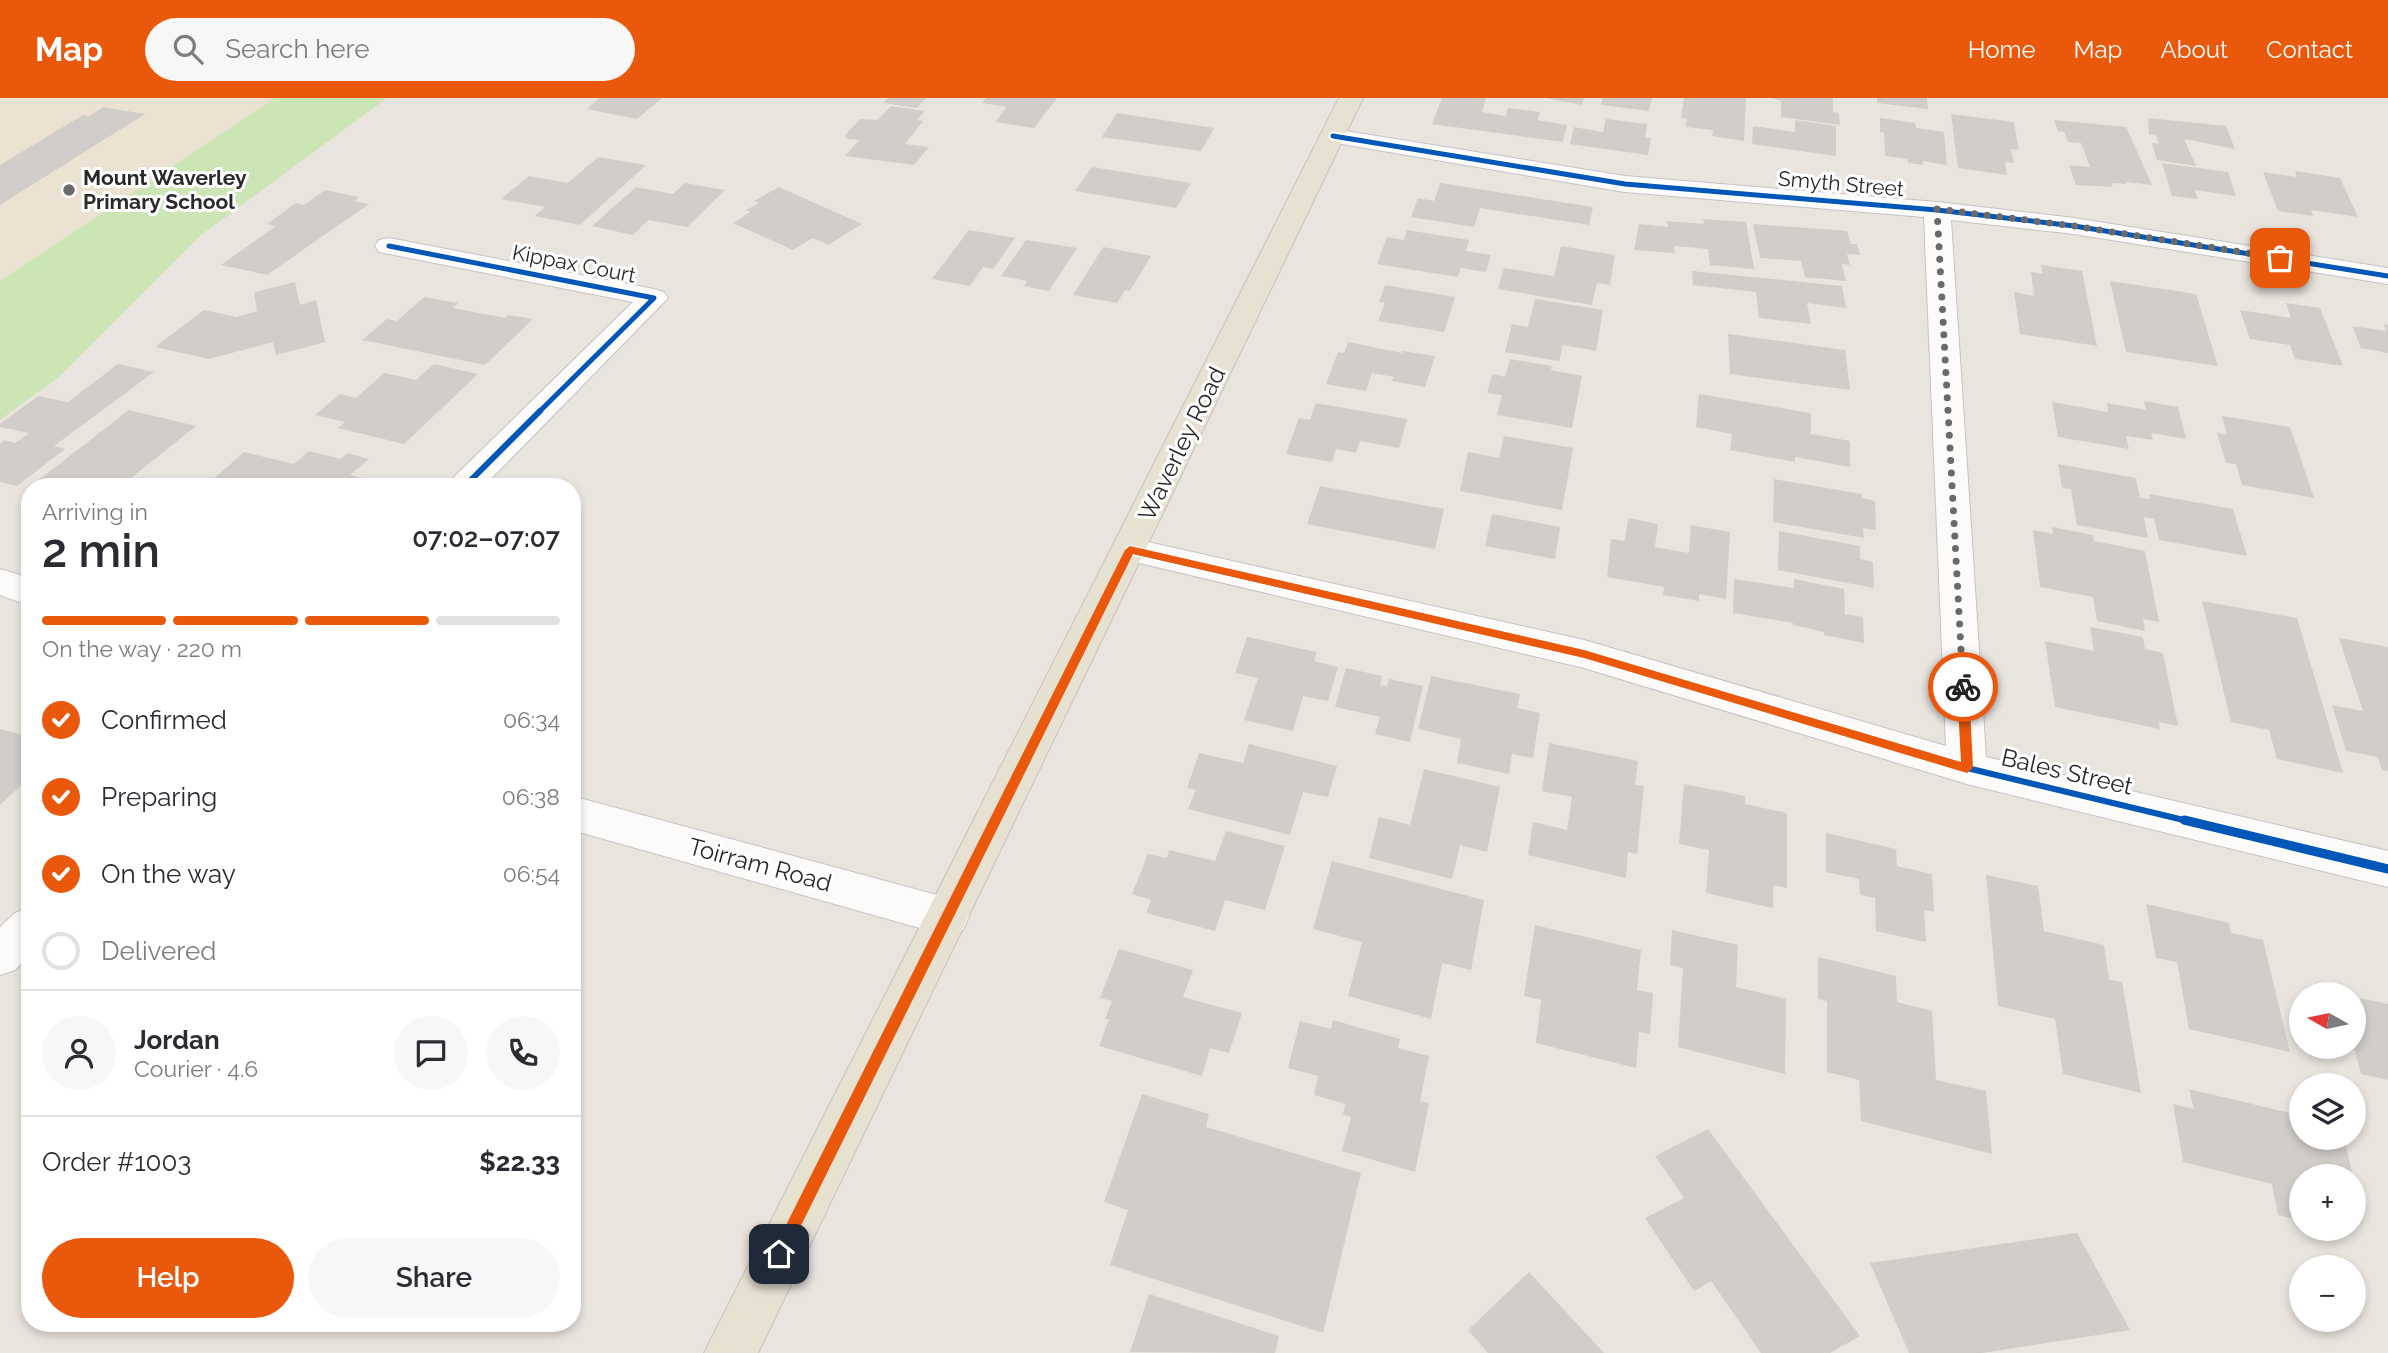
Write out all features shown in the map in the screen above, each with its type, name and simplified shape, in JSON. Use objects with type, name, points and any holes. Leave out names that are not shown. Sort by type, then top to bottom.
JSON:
[{"type":"main road","name":"Waverley Road","points":[[730,1353],[1130,550],[1351,98]]},
{"type":"street","name":"Smyth Street","points":[[1333,136],[1625,184],[1937,209],[2074,226],[2388,276]]},
{"type":"street","points":[[1937,209],[1967,768]]},
{"type":"street","name":"Kippax Court","points":[[389,246],[654,298],[473,478]]},
{"type":"street","name":"Bales Street","points":[[1130,550],[1584,654],[1967,768],[2388,869]]},
{"type":"street","points":[[0,582],[21,587]]},
{"type":"street","name":"Toirram Road","points":[[581,815],[948,917]]},
{"type":"street","points":[[0,956],[21,935]]},
{"type":"shaded area","name":"Mount Waverley Primary School","points":[[0,98],[275,98],[0,281]]},
{"type":"green space","points":[[275,98],[387,98],[201,235],[60,376],[0,420],[0,281]]},
{"type":"building","points":[[599,98],[662,98],[637,119],[587,109]]},
{"type":"building","points":[[888,98],[926,98],[917,108],[883,103]]},
{"type":"building","points":[[986,98],[1057,98],[1034,128],[995,122],[1007,107],[982,103]]},
{"type":"building","points":[[1442,98],[1486,98],[1482,112],[1506,116],[1508,108],[1540,112],[1538,120],[1567,125],[1563,142],[1432,124]]},
{"type":"building","points":[[1546,98],[1584,98],[1582,105]]},
{"type":"building","points":[[1603,98],[1652,98],[1649,111],[1601,105]]},
{"type":"building","points":[[1684,98],[1746,98],[1744,141],[1712,136],[1713,130],[1686,127],[1687,119],[1681,118]]},
{"type":"building","points":[[1772,98],[1833,98],[1833,112],[1839,113],[1840,125],[1781,117],[1781,101]]},
{"type":"building","points":[[1877,98],[1927,98],[1928,109],[1877,103]]},
{"type":"building","points":[[891,106],[925,111],[917,120],[923,121],[905,144],[929,147],[914,165],[845,156],[859,140],[847,139],[845,135],[860,119],[878,120]]},
{"type":"building","points":[[103,107],[145,114],[0,205],[0,165],[83,115],[89,116]]},
{"type":"building","points":[[1117,113],[1214,128],[1201,151],[1102,137]]},
{"type":"building","points":[[1951,114],[2014,122],[2019,150],[2011,149],[2014,163],[2005,162],[2007,175],[1958,168]]},
{"type":"building","points":[[1880,118],[1915,123],[1916,128],[1944,132],[1947,165],[1923,161],[1923,165],[1908,163],[1907,159],[1885,156]]},
{"type":"building","points":[[2148,118],[2226,126],[2235,149],[2184,139],[2196,166],[2157,160],[2152,143],[2159,144],[2156,135],[2149,134]]},
{"type":"building","points":[[1606,119],[1647,124],[1645,138],[1651,138],[1648,155],[1570,144],[1574,127],[1603,132]]},
{"type":"building","points":[[1795,120],[1836,126],[1836,156],[1752,144],[1753,126],[1795,132]]},
{"type":"building","points":[[2054,120],[2126,127],[2152,185],[2126,182],[2127,184],[2111,183],[2113,187],[2076,185],[2069,165],[2090,167],[2081,143],[2068,142],[2064,132],[2058,131]]},
{"type":"building","points":[[598,157],[646,165],[580,225],[535,216],[545,207],[501,199],[529,176],[568,183]]},
{"type":"building","points":[[2162,163],[2228,172],[2236,196],[2195,190],[2198,199],[2172,196]]},
{"type":"building","points":[[1092,167],[1191,183],[1176,208],[1075,191]]},
{"type":"building","points":[[2295,171],[2340,178],[2358,217],[2311,210],[2313,216],[2278,211],[2263,172],[2297,177]]},
{"type":"building","points":[[685,183],[725,190],[687,227],[648,220],[633,235],[592,226],[636,187],[673,194]]},
{"type":"building","points":[[1440,183],[1593,207],[1589,225],[1480,208],[1474,227],[1411,217],[1418,198],[1434,201]]},
{"type":"building","points":[[779,187],[862,224],[828,245],[813,238],[793,250],[733,223],[750,212],[746,210],[759,203],[754,201]]},
{"type":"building","points":[[325,190],[359,197],[354,201],[369,204],[267,275],[221,265],[276,226],[267,224],[296,203],[304,205]]},
{"type":"building","points":[[1703,219],[1746,222],[1754,269],[1710,265],[1708,249],[1674,246],[1675,253],[1634,250],[1639,224],[1668,227],[1667,221],[1704,224]]},
{"type":"building","points":[[1753,224],[1847,231],[1851,244],[1857,244],[1860,255],[1847,254],[1850,265],[1842,264],[1846,281],[1805,277],[1801,261],[1760,258]]},
{"type":"building","points":[[969,230],[1015,238],[993,269],[983,267],[970,286],[932,279]]},
{"type":"building","points":[[1407,230],[1469,240],[1466,251],[1491,255],[1486,272],[1461,268],[1458,277],[1377,264],[1387,237],[1404,240]]},
{"type":"building","points":[[1026,240],[1077,248],[1049,291],[1024,286],[1027,281],[1001,276]]},
{"type":"building","points":[[1561,246],[1615,255],[1610,285],[1597,283],[1592,305],[1498,289],[1504,268],[1554,276]]},
{"type":"building","points":[[1103,247],[1151,256],[1130,291],[1125,290],[1117,303],[1073,295]]},
{"type":"building","points":[[2041,265],[2082,271],[2097,346],[2020,334],[2014,292],[2034,296],[2031,272],[2043,274]]},
{"type":"building","points":[[1692,271],[1842,286],[1846,308],[1807,303],[1811,324],[1759,318],[1756,292],[1693,285]]},
{"type":"building","points":[[2110,281],[2196,294],[2218,366],[2126,352]]},
{"type":"building","points":[[295,282],[300,305],[316,300],[325,342],[276,355],[273,342],[209,359],[155,347],[204,310],[236,317],[257,311],[254,292]]},
{"type":"building","points":[[1385,285],[1455,297],[1444,332],[1378,321],[1385,303],[1379,302]]},
{"type":"building","points":[[424,297],[458,303],[453,308],[505,318],[508,315],[533,319],[485,365],[362,340],[387,319],[397,321]]},
{"type":"building","points":[[1535,299],[1603,310],[1596,351],[1563,345],[1559,361],[1505,352],[1512,324],[1528,327]]},
{"type":"building","points":[[2286,303],[2320,308],[2343,366],[2295,359],[2290,345],[2250,339],[2240,310],[2291,318]]},
{"type":"building","points":[[2384,324],[2388,325],[2388,353],[2361,348],[2352,326],[2386,331]]},
{"type":"building","points":[[1728,334],[1845,350],[1850,390],[1730,374]]},
{"type":"building","points":[[1348,342],[1402,353],[1435,356],[1425,387],[1392,381],[1394,377],[1372,373],[1366,391],[1326,384],[1338,352],[1344,353]]},
{"type":"building","points":[[1510,359],[1552,366],[1551,370],[1582,376],[1572,428],[1497,415],[1502,395],[1487,393],[1492,374],[1505,377]]},
{"type":"building","points":[[118,364],[154,372],[54,446],[65,449],[27,478],[21,478],[21,483],[17,486],[0,482],[0,444],[4,440],[15,443],[29,433],[0,427],[0,424],[38,396],[68,402]]},
{"type":"building","points":[[434,364],[478,374],[404,444],[338,428],[345,422],[315,415],[340,394],[356,398],[384,373],[416,380]]},
{"type":"building","points":[[1699,394],[1811,413],[1811,434],[1850,441],[1850,467],[1795,457],[1795,462],[1730,450],[1732,434],[1696,427]]},
{"type":"building","points":[[2144,401],[2178,407],[2186,439],[2151,433],[2153,440],[2126,436],[2129,449],[2058,437],[2052,402],[2108,412],[2107,403],[2146,410]]},
{"type":"building","points":[[1316,403],[1407,419],[1399,448],[1360,441],[1356,453],[1336,449],[1332,462],[1286,454],[1299,418],[1310,420]]},
{"type":"building","points":[[129,410],[196,426],[131,478],[41,478]]},
{"type":"building","points":[[2222,416],[2290,427],[2314,498],[2242,485],[2236,464],[2226,463],[2217,433],[2227,435]]},
{"type":"building","points":[[1504,436],[1573,448],[1562,510],[1460,491],[1468,452],[1499,458]]},
{"type":"building","points":[[309,451],[341,459],[347,453],[369,459],[350,475],[362,478],[214,478],[244,452],[294,464]]},
{"type":"building","points":[[2058,464],[2136,478],[2140,498],[2150,499],[2149,494],[2233,509],[2247,556],[2159,540],[2154,519],[2144,517],[2148,538],[2077,525],[2071,489],[2062,488]]},
{"type":"building","points":[[1774,479],[1862,494],[1862,498],[1875,501],[1876,530],[1863,528],[1864,538],[1773,522]]},
{"type":"building","points":[[1320,486],[1444,509],[1435,549],[1307,524]]},
{"type":"building","points":[[1492,514],[1560,527],[1555,559],[1485,546]]},
{"type":"building","points":[[1628,518],[1658,524],[1655,547],[1689,553],[1691,525],[1730,532],[1726,599],[1699,594],[1699,601],[1663,595],[1664,587],[1607,577],[1611,539],[1625,541]]},
{"type":"building","points":[[2052,527],[2093,535],[2094,541],[2145,551],[2159,622],[2143,619],[2145,631],[2097,621],[2093,597],[2040,587],[2033,530],[2053,534]]},
{"type":"building","points":[[1779,531],[1860,546],[1860,559],[1873,562],[1874,588],[1778,570]]},
{"type":"building","points":[[1734,579],[1794,588],[1794,579],[1844,589],[1845,614],[1863,617],[1864,643],[1824,635],[1824,632],[1793,623],[1733,613]]},
{"type":"building","points":[[2202,601],[2297,618],[2343,773],[2277,759],[2269,730],[2231,722]]},
{"type":"building","points":[[2090,627],[2143,637],[2145,649],[2163,653],[2178,726],[2159,722],[2160,729],[2055,707],[2045,641],[2094,651]]},
{"type":"building","points":[[1247,637],[1317,652],[1314,661],[1338,667],[1328,701],[1303,696],[1293,731],[1244,720],[1258,678],[1235,673]]},
{"type":"building","points":[[2339,638],[2388,647],[2388,771],[2382,770],[2378,757],[2346,751],[2332,705],[2363,711]]},
{"type":"building","points":[[1346,668],[1382,676],[1380,685],[1387,686],[1389,679],[1423,686],[1410,742],[1375,734],[1380,717],[1335,707]]},
{"type":"building","points":[[1431,676],[1520,694],[1517,708],[1540,713],[1533,758],[1512,754],[1509,774],[1457,763],[1461,739],[1418,729]]},
{"type":"building","points":[[0,729],[21,735],[21,785],[0,805]]},
{"type":"building","points":[[1549,743],[1638,761],[1635,785],[1644,786],[1637,854],[1628,852],[1626,878],[1528,855],[1533,822],[1567,830],[1572,797],[1542,791]]},
{"type":"building","points":[[1249,744],[1337,766],[1328,797],[1303,792],[1290,835],[1188,809],[1196,790],[1187,788],[1199,753],[1243,763]]},
{"type":"building","points":[[1424,769],[1500,787],[1487,852],[1460,845],[1452,879],[1369,858],[1379,817],[1410,825]]},
{"type":"building","points":[[1684,784],[1745,796],[1745,804],[1787,813],[1787,888],[1773,885],[1773,908],[1706,893],[1709,850],[1679,844]]},
{"type":"building","points":[[1226,831],[1285,846],[1265,910],[1225,900],[1215,931],[1146,913],[1151,900],[1132,894],[1148,854],[1167,858],[1169,850],[1215,861]]},
{"type":"building","points":[[1826,833],[1896,849],[1897,866],[1932,874],[1934,912],[1924,910],[1926,942],[1876,931],[1875,898],[1860,895],[1859,879],[1826,872]]},
{"type":"building","points":[[1332,861],[1484,900],[1471,970],[1442,963],[1431,1019],[1348,996],[1362,942],[1313,929]]},
{"type":"building","points":[[1986,875],[2038,886],[2044,931],[2104,945],[2109,980],[2122,982],[2141,1093],[2063,1074],[2055,1019],[1998,1006]]},
{"type":"building","points":[[2146,904],[2229,923],[2231,933],[2263,940],[2289,1052],[2189,1029],[2177,962],[2156,958]]},
{"type":"building","points":[[1535,925],[1641,950],[1637,990],[1653,993],[1650,1034],[1639,1032],[1636,1068],[1536,1043],[1541,1000],[1524,996]]},
{"type":"building","points":[[1672,930],[1738,945],[1736,987],[1786,999],[1785,1074],[1678,1047],[1683,968],[1670,965]]},
{"type":"building","points":[[1119,949],[1193,970],[1183,997],[1242,1013],[1229,1053],[1210,1048],[1202,1076],[1099,1046],[1109,1019],[1105,1019],[1112,1001],[1100,998]]},
{"type":"building","points":[[1818,957],[1896,976],[1897,1002],[1932,1011],[1936,1080],[1986,1091],[1992,1154],[1861,1121],[1859,1080],[1827,1072],[1827,1001],[1818,999]]},
{"type":"building","points":[[2366,999],[2388,1004],[2388,1080],[2361,1073],[2357,1059],[2366,1059]]},
{"type":"building","points":[[1333,1020],[1400,1039],[1398,1048],[1429,1056],[1420,1101],[1429,1103],[1415,1172],[1342,1151],[1351,1117],[1343,1115],[1345,1104],[1314,1095],[1318,1076],[1288,1068],[1300,1021],[1331,1029]]},
{"type":"building","points":[[2189,1089],[2289,1113],[2289,1150],[2347,1150],[2350,1164],[2289,1164],[2289,1218],[2278,1215],[2272,1184],[2183,1162],[2173,1104],[2194,1109]]},
{"type":"building","points":[[1142,1094],[1209,1114],[1206,1127],[1361,1173],[1323,1333],[1110,1265],[1128,1210],[1104,1202]]},
{"type":"building","points":[[1708,1129],[1860,1336],[1830,1353],[1761,1353],[1711,1281],[1694,1291],[1645,1218],[1684,1198],[1655,1156]]},
{"type":"building","points":[[2077,1233],[2130,1330],[1982,1353],[1909,1353],[1870,1263]]},
{"type":"building","points":[[1529,1272],[1604,1353],[1488,1353],[1468,1330]]},
{"type":"building","points":[[1149,1294],[1279,1336],[1275,1353],[1130,1352]]},
{"type":"cycle path","points":[[1333,136],[1625,184],[1937,210],[2074,226],[2388,276]]},
{"type":"cycle path","points":[[389,246],[654,298],[473,478]]},
{"type":"cycle path","points":[[1130,550],[1584,654],[1967,768],[2388,869]]},
{"type":"way so far","points":[[1963,687],[1937,209],[2074,226],[2280,258]]},
{"type":"place","name":"Mount Waverley Primary School","points":[[69,190]]},
{"type":"route","points":[[779,1254],[1130,550],[1584,654],[1967,768],[1963,687]]}]
